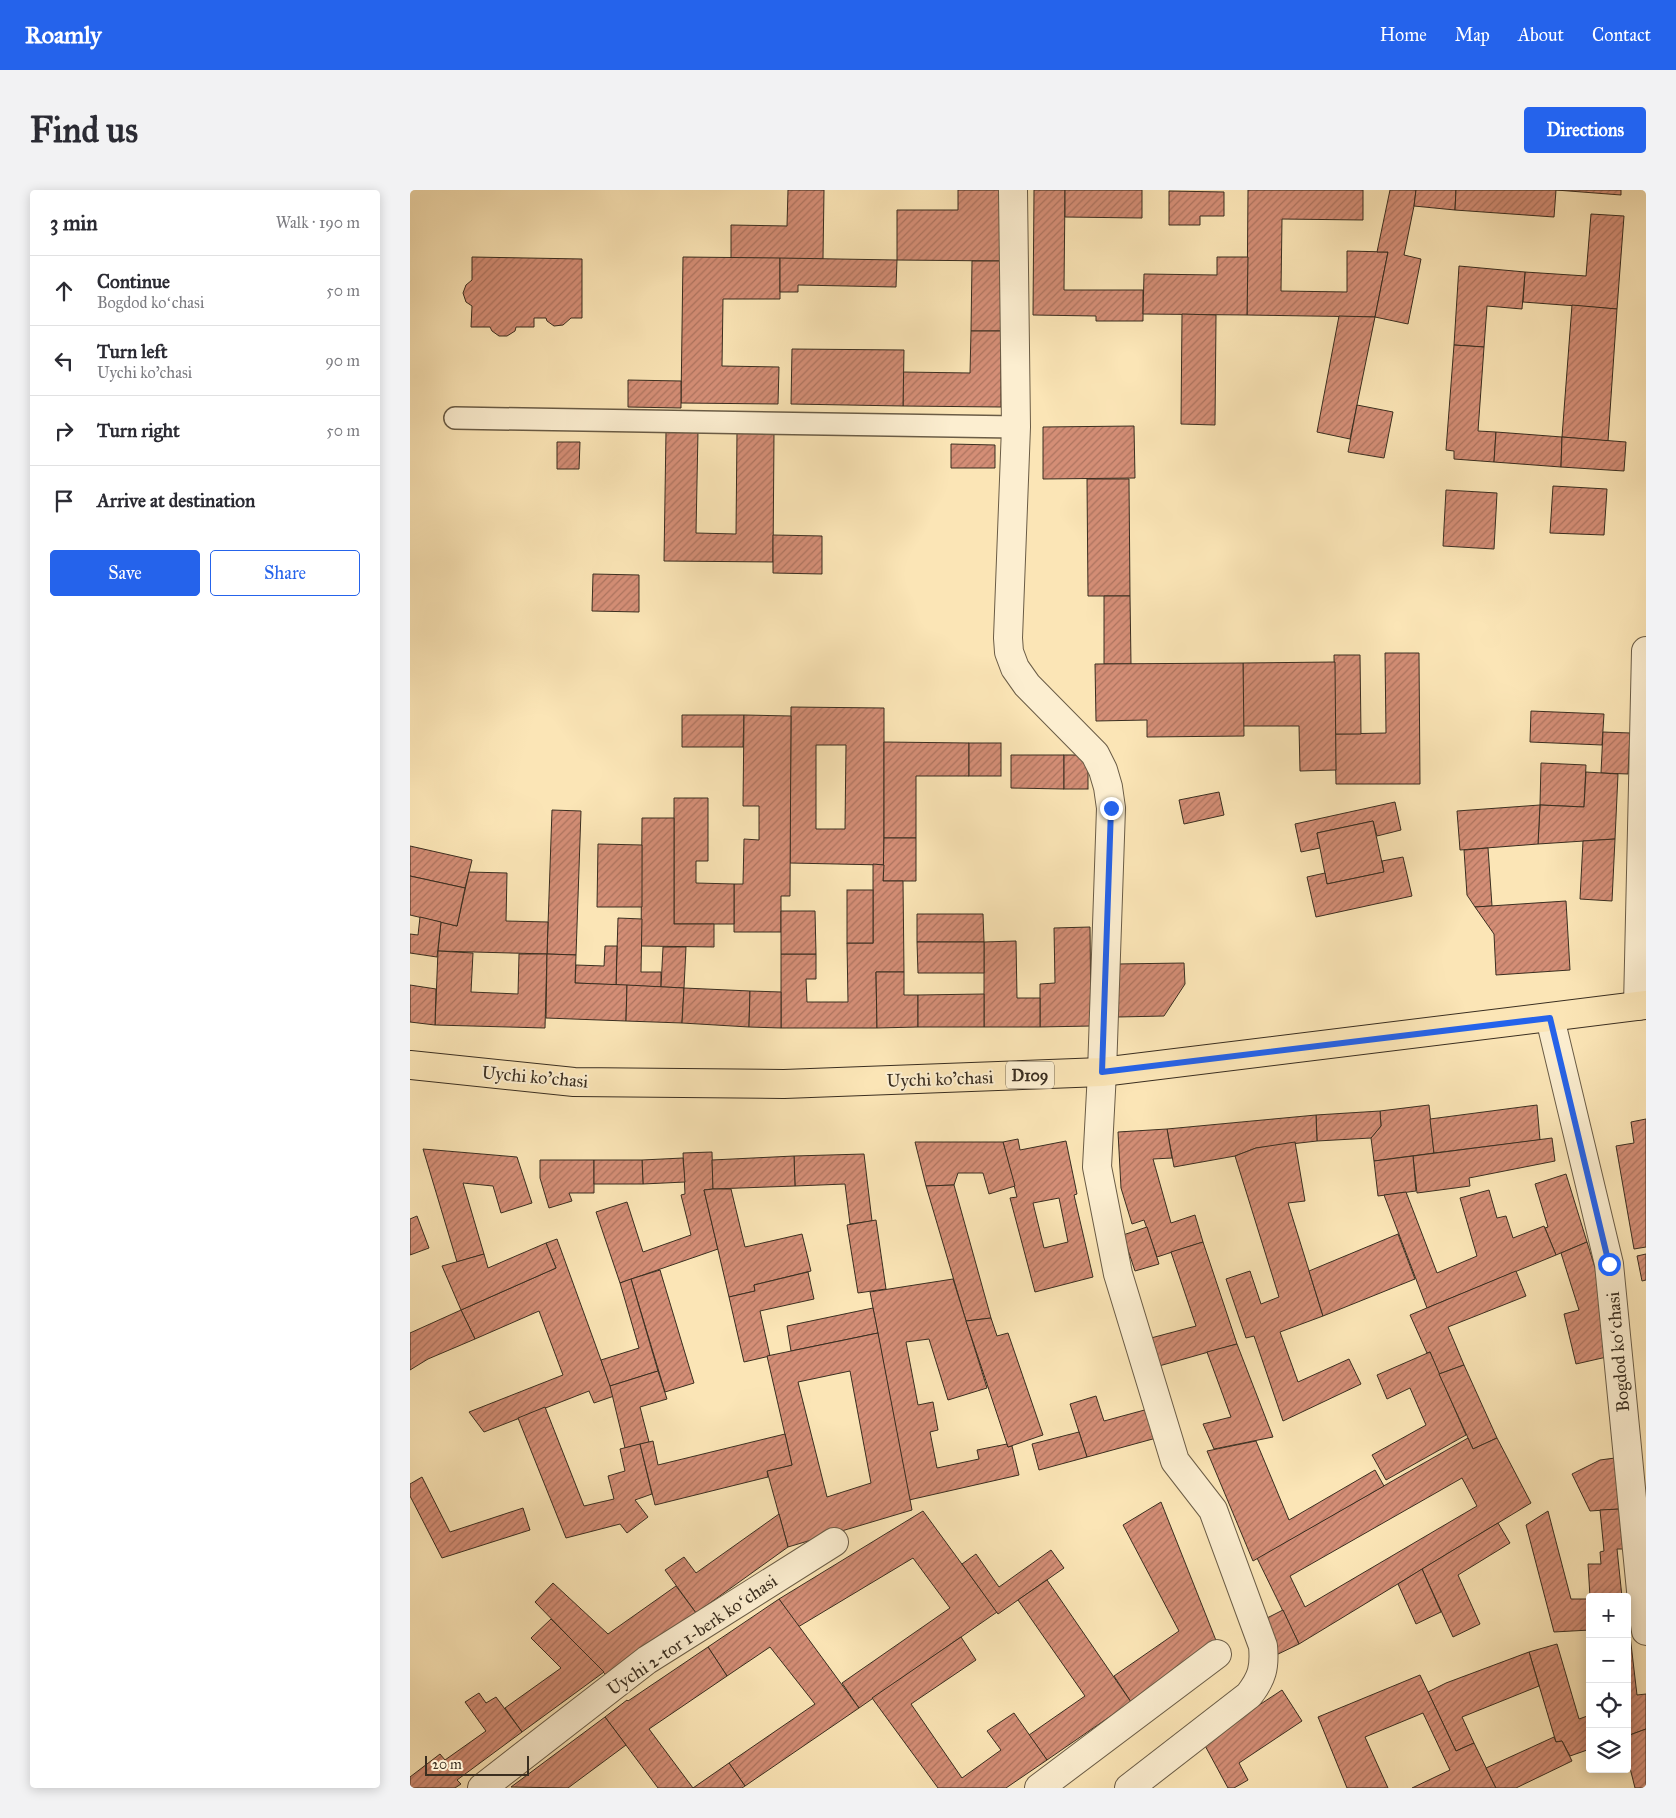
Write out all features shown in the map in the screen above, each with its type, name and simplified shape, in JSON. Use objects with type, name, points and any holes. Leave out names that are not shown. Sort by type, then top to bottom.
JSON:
[{"type":"main road","name":"Uychi ko'chasi","points":[[410,1065],[574,1082],[734,1084],[784,1084],[1102,1072],[1642,1006]]},
{"type":"street","points":[[1013,190],[1016,427],[1009,652],[1015,668],[1027,685],[1095,754],[1108,786],[1111,808],[1097,1167],[1118,1274],[1174,1460],[1213,1510],[1263,1646],[1264,1657],[1263,1671],[1258,1683],[1249,1696],[1129,1788]]},
{"type":"street","points":[[1642,1006],[1646,650]]},
{"type":"street","name":"Bogdod koʻchasi","points":[[1550,1018],[1609,1264],[1646,1631]]},
{"type":"street","name":"Uychi 2-tor 1-berk koʻchasi","points":[[482,1788],[647,1660],[834,1542]]},
{"type":"street","points":[[1039,1788],[1218,1654]]},
{"type":"lane","points":[[455,418],[1016,427]]},
{"type":"building","points":[[788,190],[824,190],[823,259],[731,258],[731,225],[787,226]]},
{"type":"building","points":[[958,190],[1003,190],[1002,261],[897,260],[897,210],[958,210]]},
{"type":"building","points":[[1034,190],[1065,190],[1064,290],[1143,290],[1143,321],[1096,321],[1096,316],[1033,315]]},
{"type":"building","points":[[1065,190],[1142,190],[1142,218],[1065,217]]},
{"type":"building","points":[[1248,190],[1363,190],[1363,220],[1282,219],[1281,291],[1347,292],[1347,251],[1388,252],[1375,317],[1247,315]]},
{"type":"building","points":[[1390,190],[1416,190],[1404,255],[1421,259],[1408,324],[1375,317],[1388,252],[1377,252]]},
{"type":"building","points":[[1416,190],[1456,190],[1455,210],[1414,206]]},
{"type":"building","points":[[1456,190],[1556,190],[1554,217],[1455,210]]},
{"type":"building","points":[[1556,190],[1621,190],[1621,195]]},
{"type":"building","points":[[1169,191],[1224,192],[1224,216],[1200,216],[1200,225],[1169,225]]},
{"type":"building","points":[[1591,214],[1624,216],[1617,309],[1523,302],[1525,272],[1586,276]]},
{"type":"building","points":[[472,257],[582,259],[582,318],[571,318],[563,325],[554,326],[546,318],[534,318],[534,327],[516,327],[515,331],[507,336],[499,336],[490,327],[471,327],[472,306],[466,302],[463,293],[466,285],[472,280]]},
{"type":"building","points":[[683,257],[780,258],[780,299],[723,299],[722,366],[779,367],[778,404],[681,403]]},
{"type":"building","points":[[1217,257],[1248,257],[1247,315],[1143,314],[1144,274],[1217,275]]},
{"type":"building","points":[[780,258],[897,260],[896,287],[798,285],[798,292],[780,292]]},
{"type":"building","points":[[972,261],[1002,261],[1001,331],[971,331]]},
{"type":"building","points":[[1459,266],[1525,272],[1522,309],[1487,306],[1484,347],[1454,345]]},
{"type":"building","points":[[1572,305],[1617,309],[1608,441],[1562,437]]},
{"type":"building","points":[[1182,314],[1216,315],[1215,425],[1181,424]]},
{"type":"building","points":[[1339,316],[1375,317],[1350,439],[1317,432]]},
{"type":"building","points":[[971,331],[1001,331],[1001,407],[903,406],[903,372],[970,373]]},
{"type":"building","points":[[1454,345],[1484,347],[1478,431],[1496,432],[1494,462],[1454,459],[1454,451],[1446,450]]},
{"type":"building","points":[[792,349],[904,350],[903,406],[791,404]]},
{"type":"building","points":[[628,380],[681,381],[681,408],[628,407]]},
{"type":"building","points":[[1357,405],[1393,412],[1384,458],[1348,452]]},
{"type":"building","points":[[1134,426],[1135,478],[1043,479],[1043,427]]},
{"type":"building","points":[[666,431],[698,431],[696,533],[736,534],[737,431],[774,432],[773,562],[664,561]]},
{"type":"building","points":[[1496,432],[1562,437],[1561,467],[1494,462]]},
{"type":"building","points":[[1562,437],[1626,442],[1624,471],[1561,467]]},
{"type":"building","points":[[557,442],[580,442],[579,469],[557,469]]},
{"type":"building","points":[[951,444],[995,445],[995,468],[951,468]]},
{"type":"building","points":[[1087,479],[1129,479],[1130,596],[1088,596]]},
{"type":"building","points":[[1553,486],[1607,489],[1604,535],[1550,533]]},
{"type":"building","points":[[1446,490],[1497,493],[1494,549],[1443,546]]},
{"type":"building","points":[[773,535],[822,536],[822,574],[773,573]]},
{"type":"building","points":[[593,574],[639,575],[639,612],[592,611]]},
{"type":"building","points":[[1104,596],[1130,596],[1131,664],[1104,664]]},
{"type":"building","points":[[1385,653],[1419,653],[1420,784],[1336,784],[1335,734],[1386,733]]},
{"type":"building","points":[[1334,655],[1360,655],[1361,734],[1335,734]]},
{"type":"building","points":[[1335,662],[1336,770],[1300,771],[1299,726],[1243,726],[1243,663]]},
{"type":"building","points":[[1243,663],[1244,736],[1147,737],[1147,720],[1096,721],[1095,664]]},
{"type":"building","points":[[791,707],[884,708],[884,865],[790,863]],"holes":[[[816,745],[846,745],[845,829],[816,829]]]},
{"type":"building","points":[[1531,711],[1604,714],[1602,745],[1530,742]]},
{"type":"building","points":[[682,715],[744,715],[743,747],[682,747]]},
{"type":"building","points":[[744,715],[791,716],[790,896],[781,896],[781,932],[734,932],[734,884],[743,884],[744,839],[759,840],[759,806],[743,806]]},
{"type":"building","points":[[1603,732],[1630,733],[1628,774],[1601,773]]},
{"type":"building","points":[[884,742],[969,743],[969,776],[916,776],[916,838],[884,838]]},
{"type":"building","points":[[969,743],[1001,743],[1001,776],[969,776]]},
{"type":"building","points":[[1011,755],[1064,755],[1064,789],[1011,788]]},
{"type":"building","points":[[1064,755],[1088,755],[1088,789],[1064,789]]},
{"type":"building","points":[[1541,763],[1586,765],[1584,807],[1540,805]]},
{"type":"building","points":[[1586,772],[1618,774],[1615,839],[1538,844],[1540,805],[1584,807]]},
{"type":"building","points":[[1219,792],[1224,815],[1184,824],[1179,800]]},
{"type":"building","points":[[674,798],[708,798],[708,861],[696,861],[696,883],[734,884],[734,924],[674,924]]},
{"type":"building","points":[[1395,802],[1401,830],[1377,836],[1373,821],[1317,833],[1320,848],[1301,852],[1295,824]]},
{"type":"building","points":[[1540,805],[1538,844],[1460,850],[1457,811]]},
{"type":"building","points":[[552,810],[581,811],[576,955],[547,954]]},
{"type":"building","points":[[642,818],[674,818],[674,924],[714,924],[714,947],[641,946]]},
{"type":"building","points":[[1373,821],[1384,872],[1327,884],[1317,833]]},
{"type":"building","points":[[884,838],[916,838],[916,881],[883,881]]},
{"type":"building","points":[[1615,839],[1612,901],[1580,899],[1583,841]]},
{"type":"building","points":[[598,844],[642,845],[642,907],[597,907]]},
{"type":"building","points":[[410,846],[472,860],[465,888],[410,876]]},
{"type":"building","points":[[1488,848],[1492,906],[1475,907],[1467,895],[1464,850]]},
{"type":"building","points":[[1403,857],[1412,896],[1316,917],[1307,877],[1325,873],[1327,884],[1384,872],[1382,861]]},
{"type":"building","points":[[873,864],[884,865],[883,881],[903,881],[904,972],[876,972],[877,1028],[781,1028],[781,954],[816,954],[816,979],[806,979],[807,1002],[848,1002],[847,943],[873,943]]},
{"type":"building","points":[[469,872],[507,873],[506,921],[548,922],[547,954],[438,951],[441,922],[457,926]]},
{"type":"building","points":[[410,876],[465,888],[457,926],[410,915]]},
{"type":"building","points":[[847,890],[873,890],[873,943],[847,943]]},
{"type":"building","points":[[1566,901],[1570,970],[1496,975],[1494,934],[1475,907]]},
{"type":"building","points":[[781,911],[815,911],[816,954],[781,954]]},
{"type":"building","points":[[917,914],[983,914],[984,942],[917,942]]},
{"type":"building","points":[[420,917],[441,922],[437,957],[410,953],[410,934],[418,935]]},
{"type":"building","points":[[618,918],[642,919],[641,972],[661,972],[661,987],[616,985]]},
{"type":"building","points":[[1090,927],[1091,1026],[1040,1027],[1040,984],[1055,983],[1054,928]]},
{"type":"building","points":[[1016,941],[1017,998],[1040,998],[1040,1027],[984,1027],[984,942]]},
{"type":"building","points":[[917,942],[984,942],[984,973],[918,973]]},
{"type":"building","points":[[605,946],[617,946],[616,985],[575,983],[576,965],[604,966]]},
{"type":"building","points":[[663,947],[686,947],[684,988],[661,987]]},
{"type":"building","points":[[438,951],[473,953],[471,992],[518,994],[519,954],[547,954],[545,1028],[435,1025]]},
{"type":"building","points":[[547,954],[576,955],[575,983],[627,985],[626,1021],[546,1018]]},
{"type":"building","points":[[1184,963],[1185,984],[1164,1016],[1118,1017],[1117,964]]},
{"type":"building","points":[[876,972],[904,972],[904,995],[918,995],[918,1027],[877,1028]]},
{"type":"building","points":[[410,985],[436,989],[435,1025],[410,1022]]},
{"type":"building","points":[[627,985],[684,988],[682,1023],[626,1021]]},
{"type":"building","points":[[684,988],[750,991],[749,1027],[682,1023]]},
{"type":"building","points":[[750,991],[781,992],[781,1028],[749,1027]]},
{"type":"building","points":[[984,994],[984,1027],[918,1027],[918,995]]},
{"type":"building","points":[[1429,1105],[1434,1153],[1374,1161],[1371,1138],[1381,1126],[1380,1111]]},
{"type":"building","points":[[1537,1105],[1540,1140],[1434,1153],[1430,1119]]},
{"type":"building","points":[[1380,1111],[1381,1126],[1371,1138],[1317,1141],[1316,1115]]},
{"type":"building","points":[[1316,1115],[1317,1141],[1256,1148],[1235,1156],[1174,1167],[1167,1129]]},
{"type":"building","points":[[1646,1119],[1646,1247],[1634,1249],[1616,1146],[1634,1143],[1631,1122]]},
{"type":"building","points":[[1167,1129],[1172,1158],[1153,1159],[1171,1223],[1195,1215],[1203,1242],[1157,1257],[1144,1220],[1132,1224],[1121,1188],[1118,1132]]},
{"type":"building","points":[[1552,1138],[1555,1161],[1469,1178],[1470,1186],[1417,1193],[1413,1156]]},
{"type":"building","points":[[1018,1139],[1020,1150],[1066,1141],[1077,1194],[1074,1195],[1093,1277],[1035,1292],[1010,1198],[1017,1197],[1003,1142]],"holes":[[[1059,1198],[1068,1242],[1044,1248],[1033,1203]]]},
{"type":"building","points":[[915,1142],[1003,1142],[1015,1186],[989,1194],[983,1173],[958,1173],[954,1185],[926,1186]]},
{"type":"building","points":[[1295,1142],[1305,1201],[1288,1203],[1323,1316],[1280,1332],[1298,1382],[1349,1359],[1361,1384],[1283,1421],[1254,1336],[1246,1338],[1226,1279],[1250,1271],[1261,1304],[1279,1297],[1235,1156],[1256,1148]]},
{"type":"building","points":[[423,1149],[517,1157],[532,1203],[501,1213],[493,1186],[463,1183],[484,1254],[457,1262]]},
{"type":"building","points":[[712,1152],[713,1189],[704,1190],[718,1249],[620,1283],[596,1212],[627,1202],[643,1252],[691,1235],[681,1195],[685,1194],[683,1153]]},
{"type":"building","points":[[864,1154],[872,1221],[850,1224],[845,1184],[795,1186],[794,1156]]},
{"type":"building","points":[[794,1156],[795,1186],[713,1189],[712,1160]]},
{"type":"building","points":[[1413,1156],[1416,1191],[1378,1196],[1374,1161]]},
{"type":"building","points":[[683,1158],[685,1182],[643,1184],[642,1160]]},
{"type":"building","points":[[540,1160],[594,1160],[594,1193],[569,1193],[572,1201],[549,1208],[540,1178]]},
{"type":"building","points":[[594,1160],[642,1160],[643,1184],[594,1184]]},
{"type":"building","points":[[1566,1174],[1587,1242],[1556,1255],[1545,1228],[1548,1227],[1535,1184]]},
{"type":"building","points":[[954,1185],[991,1318],[966,1321],[926,1186]]},
{"type":"building","points":[[731,1189],[745,1247],[802,1234],[811,1271],[754,1285],[755,1291],[729,1297],[704,1190]]},
{"type":"building","points":[[1489,1190],[1497,1218],[1506,1216],[1513,1238],[1544,1226],[1556,1255],[1427,1308],[1384,1195],[1406,1192],[1437,1273],[1477,1256],[1460,1198]]},
{"type":"building","points":[[417,1216],[429,1248],[410,1255],[410,1219]]},
{"type":"building","points":[[876,1220],[886,1289],[858,1293],[847,1225]]},
{"type":"building","points":[[1147,1227],[1159,1264],[1135,1271],[1123,1235]]},
{"type":"building","points":[[1398,1234],[1415,1279],[1323,1316],[1309,1271]]},
{"type":"building","points":[[557,1239],[614,1396],[594,1403],[589,1391],[484,1432],[469,1412],[563,1375],[539,1311],[475,1339],[461,1310],[556,1268],[546,1243]]},
{"type":"building","points":[[1203,1242],[1237,1344],[1159,1366],[1151,1338],[1196,1326],[1171,1252]]},
{"type":"building","points":[[1587,1242],[1608,1309],[1611,1356],[1576,1364],[1564,1314],[1579,1310],[1561,1253]]},
{"type":"building","points":[[546,1243],[556,1268],[461,1310],[442,1266],[484,1254],[488,1268]]},
{"type":"building","points":[[1646,1254],[1646,1280],[1642,1281],[1637,1256]]},
{"type":"building","points":[[660,1270],[694,1383],[665,1392],[631,1279]]},
{"type":"building","points":[[1516,1271],[1526,1296],[1448,1327],[1464,1365],[1439,1374],[1430,1352],[1427,1353],[1410,1315]]},
{"type":"building","points":[[808,1272],[814,1299],[760,1311],[770,1356],[744,1362],[729,1297],[755,1291],[754,1285]]},
{"type":"building","points":[[631,1279],[658,1371],[610,1386],[601,1360],[639,1348],[620,1283]]},
{"type":"building","points":[[953,1279],[987,1388],[948,1400],[929,1339],[906,1342],[918,1405],[933,1402],[938,1430],[930,1432],[937,1468],[979,1459],[977,1450],[1007,1444],[1008,1447],[1012,1446],[1019,1475],[909,1500],[870,1292]]},
{"type":"building","points":[[873,1308],[878,1333],[791,1351],[787,1326]]},
{"type":"building","points":[[461,1310],[475,1339],[428,1359],[410,1370],[410,1333]]},
{"type":"building","points":[[991,1318],[997,1336],[1008,1333],[1043,1435],[1008,1447],[966,1321]]},
{"type":"building","points":[[878,1333],[912,1510],[788,1547],[767,1471],[792,1465],[767,1356]],"holes":[[[850,1371],[871,1483],[827,1497],[798,1382]]]},
{"type":"building","points":[[1237,1344],[1273,1437],[1214,1449],[1203,1424],[1231,1417],[1207,1352]]},
{"type":"building","points":[[1430,1352],[1466,1435],[1386,1480],[1372,1455],[1426,1425],[1410,1388],[1387,1399],[1377,1375]]},
{"type":"building","points":[[1464,1365],[1497,1438],[1473,1449],[1439,1374]]},
{"type":"building","points":[[658,1371],[667,1399],[640,1407],[649,1442],[625,1448],[610,1386]]},
{"type":"building","points":[[1096,1396],[1104,1421],[1152,1408],[1160,1437],[1087,1457],[1070,1404]]},
{"type":"building","points":[[545,1407],[584,1506],[614,1499],[608,1476],[625,1471],[620,1449],[640,1444],[652,1494],[635,1500],[648,1517],[627,1533],[620,1524],[566,1538],[518,1418]]},
{"type":"building","points":[[1079,1432],[1087,1457],[1039,1470],[1032,1444]]},
{"type":"building","points":[[785,1434],[792,1465],[767,1471],[768,1477],[655,1505],[640,1444],[653,1441],[658,1465]]},
{"type":"building","points":[[1468,1438],[1473,1449],[1497,1438],[1531,1503],[1299,1644],[1257,1558]],"holes":[[[1462,1478],[1477,1506],[1305,1607],[1290,1576]]]},
{"type":"building","points":[[1256,1441],[1289,1520],[1375,1470],[1384,1486],[1253,1561],[1207,1451]]},
{"type":"building","points":[[1615,1458],[1620,1509],[1590,1511],[1572,1474],[1600,1460]]},
{"type":"building","points":[[422,1477],[450,1532],[523,1508],[530,1530],[442,1558],[410,1496],[410,1484]]},
{"type":"building","points":[[1161,1502],[1217,1643],[1131,1702],[1114,1676],[1179,1631],[1123,1525]]},
{"type":"building","points":[[1620,1509],[1624,1549],[1617,1549],[1622,1593],[1590,1593],[1588,1564],[1601,1564],[1600,1552],[1604,1551],[1600,1510]]},
{"type":"building","points":[[923,1511],[997,1612],[859,1708],[842,1683],[950,1608],[913,1558],[798,1627],[779,1599]]},
{"type":"building","points":[[1548,1511],[1571,1599],[1586,1599],[1586,1630],[1554,1632],[1526,1525]]},
{"type":"building","points":[[779,1514],[788,1547],[696,1613],[665,1570],[684,1557],[696,1573]]},
{"type":"building","points":[[1498,1523],[1510,1543],[1458,1575],[1480,1624],[1453,1637],[1422,1569]]},
{"type":"building","points":[[1051,1550],[1064,1568],[998,1614],[962,1564],[976,1554],[999,1587]]},
{"type":"building","points":[[1422,1569],[1441,1612],[1416,1624],[1398,1584]]},
{"type":"building","points":[[1047,1580],[1131,1702],[1047,1760],[1029,1735],[1085,1696],[1018,1600]]},
{"type":"building","points":[[553,1583],[608,1634],[676,1586],[696,1613],[607,1676],[535,1602]]},
{"type":"building","points":[[779,1599],[859,1708],[745,1786],[729,1763],[815,1704],[770,1647],[727,1676],[708,1647]]},
{"type":"building","points":[[1283,1610],[1299,1644],[1274,1656],[1257,1623]]},
{"type":"building","points":[[551,1619],[604,1672],[522,1732],[505,1708],[561,1668],[531,1638]]},
{"type":"building","points":[[961,1637],[976,1660],[911,1704],[962,1778],[1001,1750],[987,1731],[1014,1713],[1047,1760],[1006,1788],[938,1788],[872,1698]]},
{"type":"building","points":[[1557,1644],[1579,1719],[1586,1716],[1586,1750],[1570,1756],[1562,1741],[1556,1742],[1529,1652]]},
{"type":"building","points":[[1631,1644],[1637,1695],[1646,1694],[1646,1729],[1631,1735]]},
{"type":"building","points":[[708,1647],[727,1676],[649,1729],[693,1788],[658,1788],[605,1717],[627,1700]]},
{"type":"building","points":[[1529,1652],[1539,1686],[1462,1717],[1474,1743],[1456,1751],[1428,1692],[1446,1683]]},
{"type":"building","points":[[1420,1675],[1456,1751],[1474,1743],[1496,1788],[1412,1788],[1450,1770],[1423,1713],[1365,1737],[1388,1788],[1347,1788],[1318,1717]]},
{"type":"building","points":[[1282,1690],[1302,1721],[1239,1763],[1248,1780],[1234,1788],[1228,1788],[1203,1742]]},
{"type":"building","points":[[479,1693],[486,1703],[496,1697],[522,1732],[457,1780],[461,1784],[455,1788],[410,1788],[410,1777],[440,1754],[445,1760],[486,1731],[465,1702]]},
{"type":"building","points":[[605,1717],[626,1745],[568,1788],[511,1787]]},
{"type":"building","points":[[1646,1729],[1646,1788],[1635,1788],[1631,1772],[1631,1735]]},
{"type":"building","points":[[1554,1737],[1556,1742],[1562,1741],[1572,1761],[1516,1788],[1496,1788],[1486,1768]]},
{"type":"building","points":[[729,1763],[745,1786],[742,1788],[693,1788]]},
{"type":"route","points":[[1111,808],[1102,1072],[1550,1018],[1609,1264]]}]
